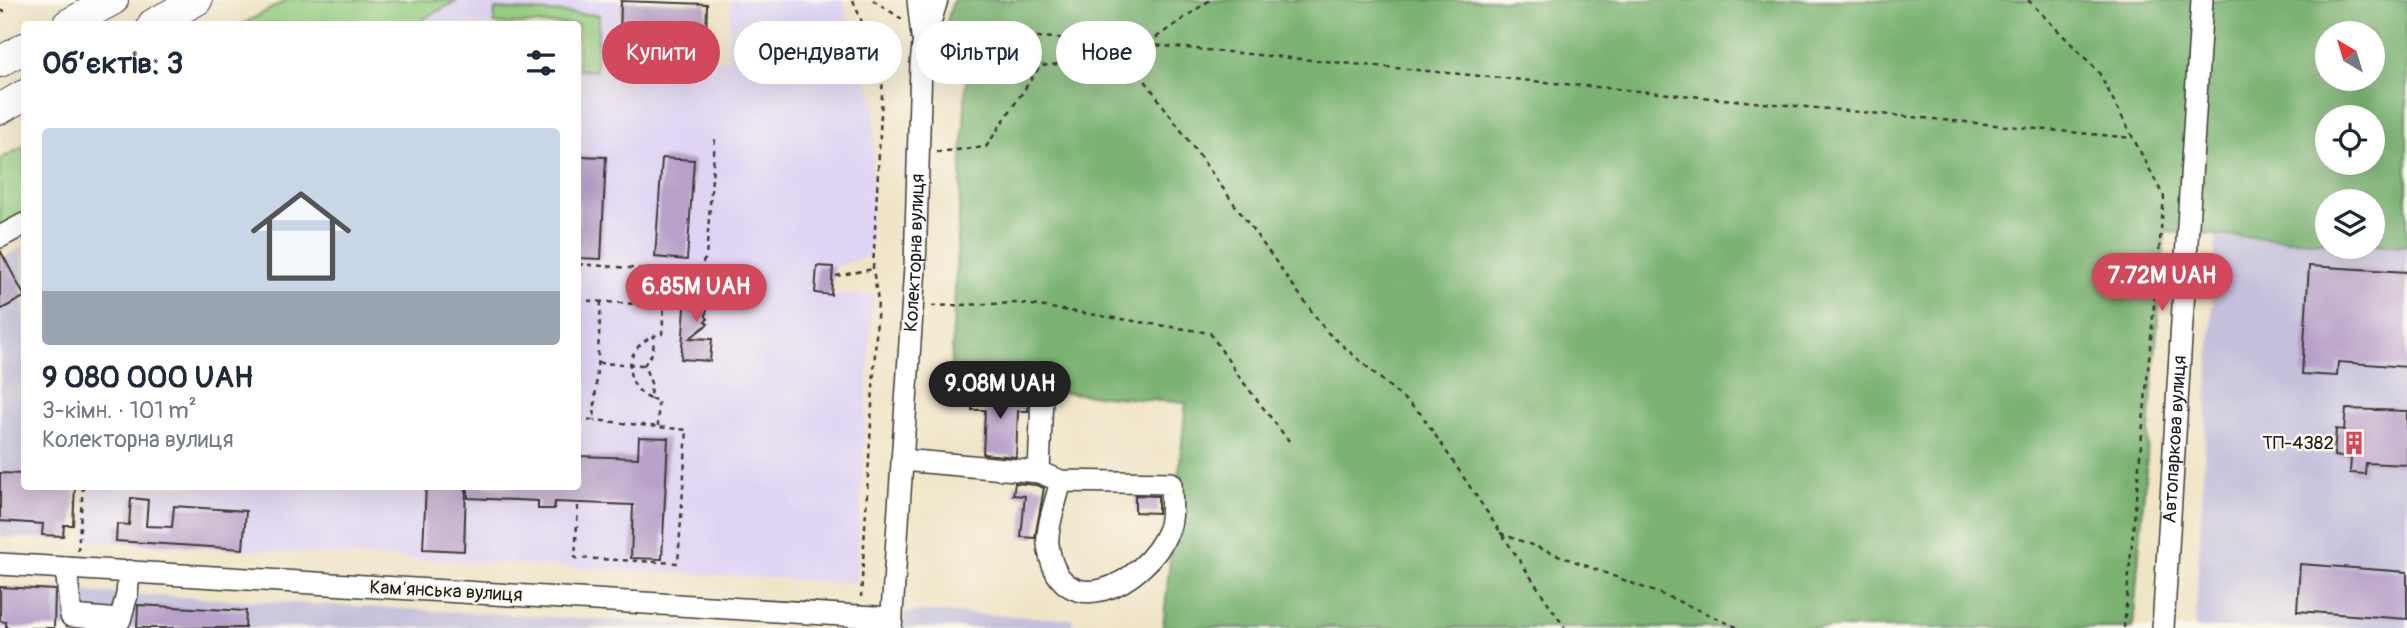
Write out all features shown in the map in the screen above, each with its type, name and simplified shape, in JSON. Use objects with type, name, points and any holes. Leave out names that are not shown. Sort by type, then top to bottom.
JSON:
[{"type":"highway","points":[[74,21],[113,0]]},
{"type":"highway","points":[[158,21],[197,0]]},
{"type":"highway","points":[[0,62],[21,50]]},
{"type":"highway","points":[[0,109],[21,97]]},
{"type":"street","name":"Колекторна вулиця","points":[[918,0],[925,21]]},
{"type":"street","name":"Колекторна вулиця","points":[[934,21],[937,0]]},
{"type":"street","name":"Автопаркова вулиця","points":[[2163,628],[2202,0]]},
{"type":"street","name":"Колекторна вулиця","points":[[891,623],[915,267],[918,153],[926,84]]},
{"type":"street","points":[[0,237],[21,226]]},
{"type":"street","points":[[1026,383],[1042,395],[1039,472]]},
{"type":"street","points":[[902,460],[1039,472],[1061,481],[1171,482],[1170,529],[1150,561],[1107,595],[1089,599],[1074,596],[1062,586],[1055,573],[1048,542],[1061,481]]},
{"type":"street","name":"Камʼянська вулиця","points":[[0,564],[891,623]]},
{"type":"street","points":[[71,568],[71,616],[120,620],[130,571]]},
{"type":"path","points":[[853,0],[883,75],[873,269],[878,301],[861,597]]},
{"type":"path","points":[[873,0],[907,23]]},
{"type":"path","points":[[1156,38],[1210,0]]},
{"type":"path","points":[[2028,0],[2098,71],[2164,197],[2123,628]]},
{"type":"path","points":[[0,10],[10,10]]},
{"type":"path","points":[[1156,45],[2133,138]]},
{"type":"path","points":[[918,153],[986,147],[1040,66],[1056,64]]},
{"type":"path","points":[[1148,84],[1326,331],[1421,414],[1565,628]]},
{"type":"path","points":[[581,264],[695,273],[706,257],[715,139]]},
{"type":"path","points":[[836,276],[873,269]]},
{"type":"path","points":[[581,300],[664,306],[662,334],[640,343],[629,364],[636,389],[650,399],[658,400],[658,427]]},
{"type":"path","points":[[594,420],[601,302]]},
{"type":"path","points":[[922,306],[1019,303],[1210,333],[1240,378],[1289,441]]},
{"type":"path","points":[[644,365],[653,352],[654,336]]},
{"type":"path","points":[[597,363],[644,365]]},
{"type":"path","points":[[644,365],[651,383],[650,399]]},
{"type":"path","points":[[578,506],[575,558],[678,563],[687,430],[581,419]]},
{"type":"path","points":[[71,568],[82,490]]},
{"type":"path","points":[[1500,533],[1671,598],[1740,628]]},
{"type":"shaded area","points":[[458,0],[619,0],[618,21],[602,21],[602,84],[720,84],[720,60],[727,60],[731,0],[843,0],[849,21],[734,21],[734,84],[868,84],[875,106],[870,256],[833,267],[831,294],[873,295],[856,583],[85,541],[89,490],[581,490],[581,21],[420,21]]},
{"type":"shaded area","points":[[2216,235],[2315,241],[2315,259],[2385,259],[2385,245],[2407,246],[2407,628],[2195,628]]},
{"type":"shaded area","points":[[21,248],[21,490],[75,490],[73,540],[0,537],[0,260]]},
{"type":"shaded area","points":[[0,587],[701,625],[700,628],[0,628]]},
{"type":"shaded area","points":[[937,612],[1073,619],[1073,628],[896,628],[897,613]]},
{"type":"green space","points":[[287,0],[458,0],[420,21],[248,21]]},
{"type":"green space","points":[[953,0],[2407,0],[2407,246],[2385,245],[2385,189],[2315,189],[2315,241],[2165,232],[2133,628],[1163,628],[1186,403],[950,383],[966,84],[1042,84],[1042,21],[947,21]]},
{"type":"green space","points":[[495,9],[599,15],[596,71],[581,70],[581,21],[494,21]]},
{"type":"green space","points":[[21,148],[21,216],[0,227],[0,159]]},
{"type":"building","points":[[621,1],[707,4],[707,21],[620,21]]},
{"type":"building","points":[[581,156],[606,157],[601,259],[581,258]]},
{"type":"building","points":[[662,158],[694,160],[687,260],[655,257]]},
{"type":"building","points":[[0,250],[21,289],[21,299],[0,310]]},
{"type":"building","points":[[817,266],[833,267],[831,295],[815,293]]},
{"type":"building","points":[[2309,266],[2407,272],[2407,367],[2338,362],[2337,376],[2302,374]]},
{"type":"building","points":[[687,283],[708,285],[708,319],[705,321],[708,324],[690,338],[712,339],[710,361],[681,359]]},
{"type":"building","points":[[973,392],[1018,394],[1029,401],[1028,411],[1018,411],[1016,457],[983,454],[985,410],[972,410]]},
{"type":"building","points":[[2346,409],[2407,411],[2407,465],[2366,463],[2365,474],[2350,473],[2351,458],[2334,456],[2336,429],[2344,430]]},
{"type":"building","points":[[639,437],[668,438],[662,559],[631,558],[633,505],[555,502],[554,509],[538,509],[538,501],[468,498],[468,490],[581,490],[581,456],[638,458]]},
{"type":"building","points":[[0,473],[21,474],[21,490],[75,490],[73,525],[64,525],[63,536],[42,535],[43,524],[0,521]]},
{"type":"building","points":[[1015,483],[1044,488],[1035,538],[1021,537],[1025,496],[1013,495]]},
{"type":"building","points":[[426,490],[466,490],[464,551],[423,549]]},
{"type":"building","points":[[1135,495],[1158,496],[1158,513],[1135,512]]},
{"type":"building","points":[[131,498],[148,500],[146,526],[172,527],[174,506],[246,511],[243,549],[116,541],[117,524],[129,525]]},
{"type":"building","points":[[2300,564],[2407,572],[2407,619],[2297,611]]},
{"type":"building","points":[[0,587],[55,590],[54,628],[6,628],[6,622],[0,621]]},
{"type":"building","points":[[138,605],[246,611],[245,628],[137,628]]},
{"type":"place","name":"ТП-4382","points":[[2354,443]]}]
